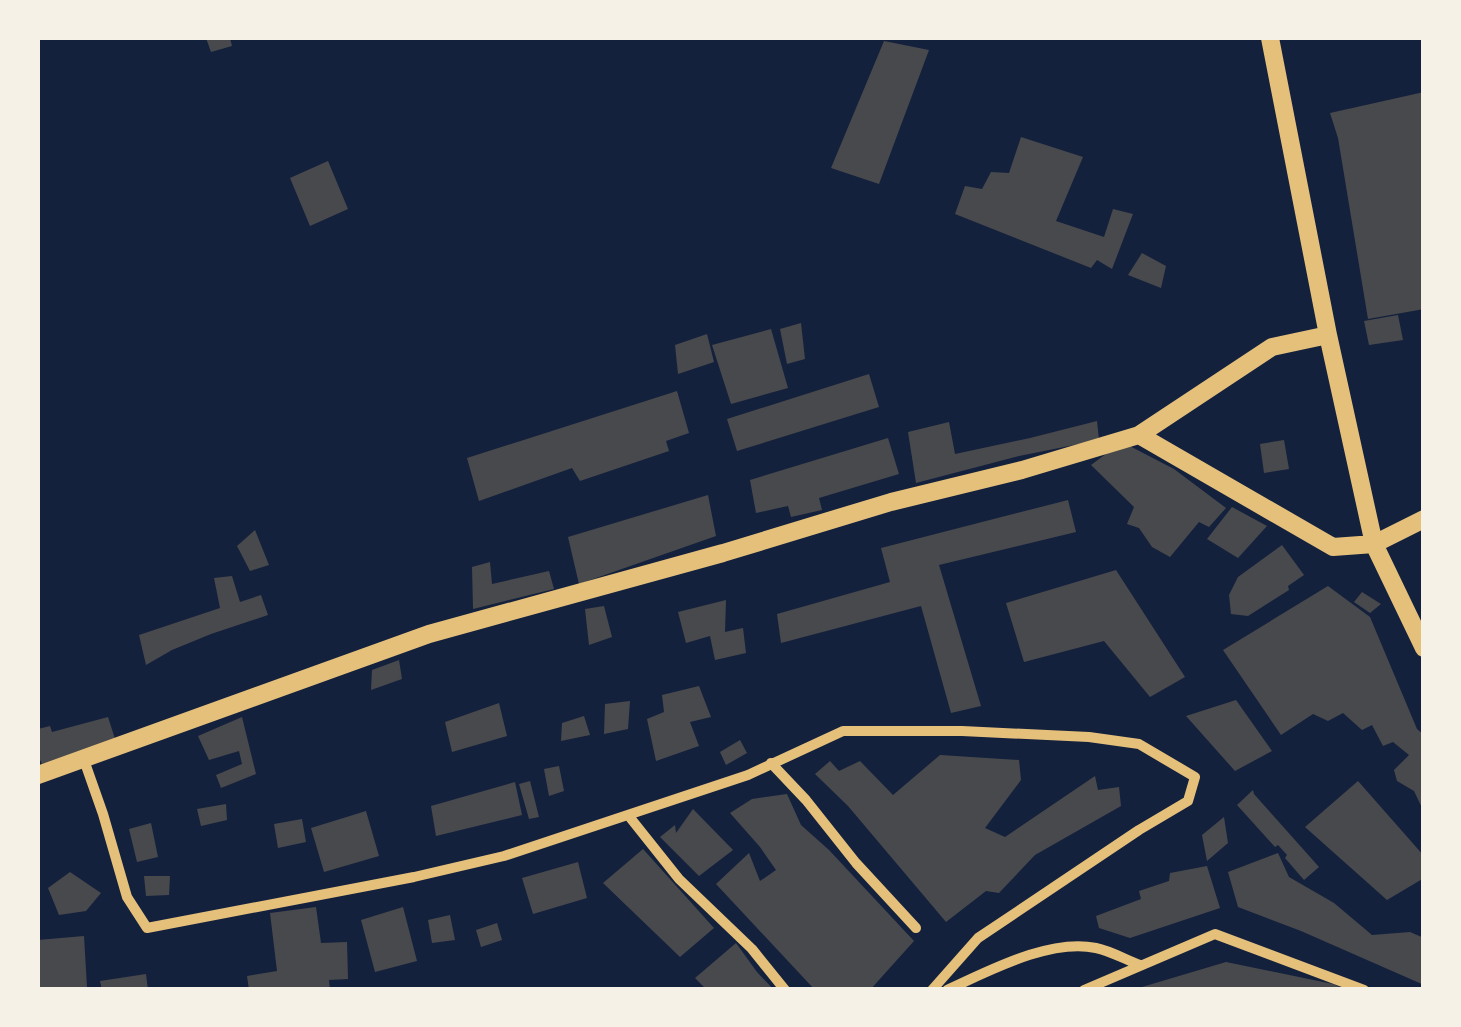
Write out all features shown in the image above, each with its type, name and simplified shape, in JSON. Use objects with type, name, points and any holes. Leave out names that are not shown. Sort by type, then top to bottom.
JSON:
[{"type":"street","points":[[1270,38],[1374,544],[1424,648]]},
{"type":"street","points":[[38,775],[429,634],[1140,435],[1272,347],[1328,335]]},
{"type":"street","points":[[1140,435],[1333,547],[1374,544],[1424,518]]},
{"type":"street","points":[[84,760],[127,897],[147,928],[504,856],[748,774],[843,732],[962,731],[1088,737],[1139,744],[1195,778],[1188,801],[978,938],[932,990]]},
{"type":"street","points":[[771,763],[916,928]]},
{"type":"street","points":[[628,815],[679,879],[752,949],[785,990]]},
{"type":"street","points":[[1084,990],[1216,934],[1364,990]]},
{"type":"street","points":[[948,990],[1000,966],[1063,946],[1096,948],[1140,966]]},
{"type":"building","points":[[206,38],[230,38],[232,46],[211,52]]},
{"type":"building","points":[[884,41],[929,50],[879,184],[831,168]]},
{"type":"building","points":[[1424,92],[1424,309],[1368,319],[1338,138],[1330,113]]},
{"type":"building","points":[[1021,137],[1083,157],[1056,221],[1104,237],[1113,209],[1133,214],[1112,269],[1097,260],[1091,268],[955,214],[965,186],[982,189],[991,172],[1009,173]]},
{"type":"building","points":[[328,161],[348,209],[310,226],[290,178]]},
{"type":"building","points":[[1142,253],[1166,266],[1161,288],[1128,275]]},
{"type":"building","points":[[1398,315],[1403,340],[1369,345],[1364,321]]},
{"type":"building","points":[[801,323],[805,359],[787,364],[780,329]]},
{"type":"building","points":[[771,329],[788,388],[731,404],[712,345]]},
{"type":"building","points":[[707,334],[714,362],[678,374],[675,345]]},
{"type":"building","points":[[869,374],[879,407],[737,451],[727,419]]},
{"type":"building","points":[[677,391],[689,433],[666,441],[669,451],[580,481],[572,468],[479,501],[467,458]]},
{"type":"building","points":[[1097,421],[1099,440],[916,483],[908,432],[949,422],[955,454]]},
{"type":"building","points":[[888,438],[899,474],[819,498],[822,510],[791,517],[788,506],[756,513],[750,480]]},
{"type":"building","points":[[1284,440],[1289,469],[1264,473],[1260,444]]},
{"type":"building","points":[[1122,442],[1174,469],[1226,508],[1209,527],[1199,522],[1170,557],[1152,547],[1139,528],[1127,524],[1134,507],[1091,465]]},
{"type":"building","points":[[708,495],[716,536],[579,584],[568,537]]},
{"type":"building","points":[[1068,500],[1076,532],[939,565],[981,706],[951,713],[921,606],[781,643],[777,614],[890,582],[881,548]]},
{"type":"building","points":[[1232,507],[1267,526],[1238,558],[1207,539]]},
{"type":"building","points":[[255,530],[269,565],[250,571],[237,546]]},
{"type":"building","points":[[1282,545],[1304,575],[1288,586],[1289,590],[1248,616],[1231,614],[1229,595],[1238,577]]},
{"type":"building","points":[[490,562],[492,584],[549,571],[554,589],[473,609],[472,567]]},
{"type":"building","points":[[1116,570],[1185,677],[1150,697],[1104,641],[1024,662],[1006,603]]},
{"type":"building","points":[[232,576],[240,602],[261,595],[268,615],[211,634],[146,665],[139,635],[220,608],[214,578]]},
{"type":"building","points":[[1328,586],[1370,617],[1417,729],[1424,735],[1424,812],[1414,791],[1397,781],[1394,770],[1409,755],[1393,742],[1383,746],[1372,725],[1362,730],[1343,713],[1328,721],[1313,714],[1281,735],[1223,650]]},
{"type":"building","points":[[1362,592],[1381,604],[1370,613],[1354,602]]},
{"type":"building","points":[[726,600],[725,632],[743,628],[746,653],[715,660],[710,636],[686,643],[678,612]]},
{"type":"building","points":[[604,606],[612,637],[589,645],[585,609]]},
{"type":"building","points":[[399,660],[402,679],[371,690],[372,670]]},
{"type":"building","points":[[699,686],[711,717],[690,722],[699,746],[656,761],[647,719],[664,712],[662,695]]},
{"type":"building","points":[[1236,700],[1272,751],[1235,771],[1186,716]]},
{"type":"building","points":[[630,701],[628,729],[604,734],[605,704]]},
{"type":"building","points":[[499,703],[507,736],[452,752],[445,722]]},
{"type":"building","points":[[584,716],[590,735],[561,741],[562,723]]},
{"type":"building","points":[[108,717],[117,745],[42,764],[38,760],[38,729],[50,726],[52,732]]},
{"type":"building","points":[[242,717],[256,774],[221,788],[216,775],[242,764],[239,751],[209,760],[198,736]]},
{"type":"building","points":[[740,740],[747,753],[726,765],[720,752]]},
{"type":"building","points":[[940,755],[1019,760],[1021,780],[985,828],[1005,837],[1095,776],[1098,790],[1119,787],[1121,806],[1035,855],[999,893],[986,891],[946,922],[848,806],[815,774],[830,761],[839,771],[860,761],[893,795]]},
{"type":"building","points":[[559,766],[564,791],[549,796],[544,769]]},
{"type":"building","points":[[530,781],[539,817],[529,819],[519,784]]},
{"type":"building","points":[[1358,781],[1424,856],[1424,878],[1387,900],[1305,827]]},
{"type":"building","points":[[515,782],[522,815],[436,836],[431,806]]},
{"type":"building","points":[[1253,790],[1319,867],[1304,880],[1285,858],[1287,855],[1237,805]]},
{"type":"building","points":[[787,794],[801,825],[914,941],[870,990],[815,990],[716,884],[749,853],[760,881],[776,870],[730,813],[752,799]]},
{"type":"building","points":[[226,804],[227,820],[201,826],[197,809]]},
{"type":"building","points":[[693,809],[733,850],[699,876],[660,837],[675,825],[676,833]]},
{"type":"building","points":[[366,811],[379,856],[324,872],[311,828]]},
{"type":"building","points":[[1224,817],[1228,843],[1207,861],[1202,835]]},
{"type":"building","points":[[302,819],[306,842],[278,848],[274,824]]},
{"type":"building","points":[[151,823],[158,857],[137,862],[129,829]]},
{"type":"building","points":[[643,849],[714,928],[680,957],[603,883]]},
{"type":"building","points":[[1278,853],[1289,877],[1334,903],[1372,935],[1410,932],[1424,938],[1424,985],[1238,907],[1228,872]]},
{"type":"building","points":[[578,862],[587,898],[533,914],[522,878]]},
{"type":"building","points":[[1207,866],[1220,908],[1130,938],[1099,928],[1096,916],[1141,899],[1139,891],[1169,881],[1170,873]]},
{"type":"building","points":[[70,872],[101,893],[86,911],[59,915],[48,888]]},
{"type":"building","points":[[144,876],[170,876],[169,895],[146,896]]},
{"type":"building","points":[[316,907],[321,943],[347,942],[348,979],[329,980],[330,990],[249,990],[247,976],[277,971],[270,913]]},
{"type":"building","points":[[403,907],[417,961],[375,972],[361,920]]},
{"type":"building","points":[[450,915],[455,940],[432,943],[428,920]]},
{"type":"building","points":[[497,923],[502,940],[481,947],[476,930]]},
{"type":"building","points":[[84,936],[87,987],[38,990],[38,940]]},
{"type":"building","points":[[736,943],[774,990],[707,990],[695,978]]},
{"type":"building","points":[[1226,962],[1333,984],[1346,990],[1132,990]]},
{"type":"building","points":[[146,974],[148,990],[102,990],[100,981]]}]
